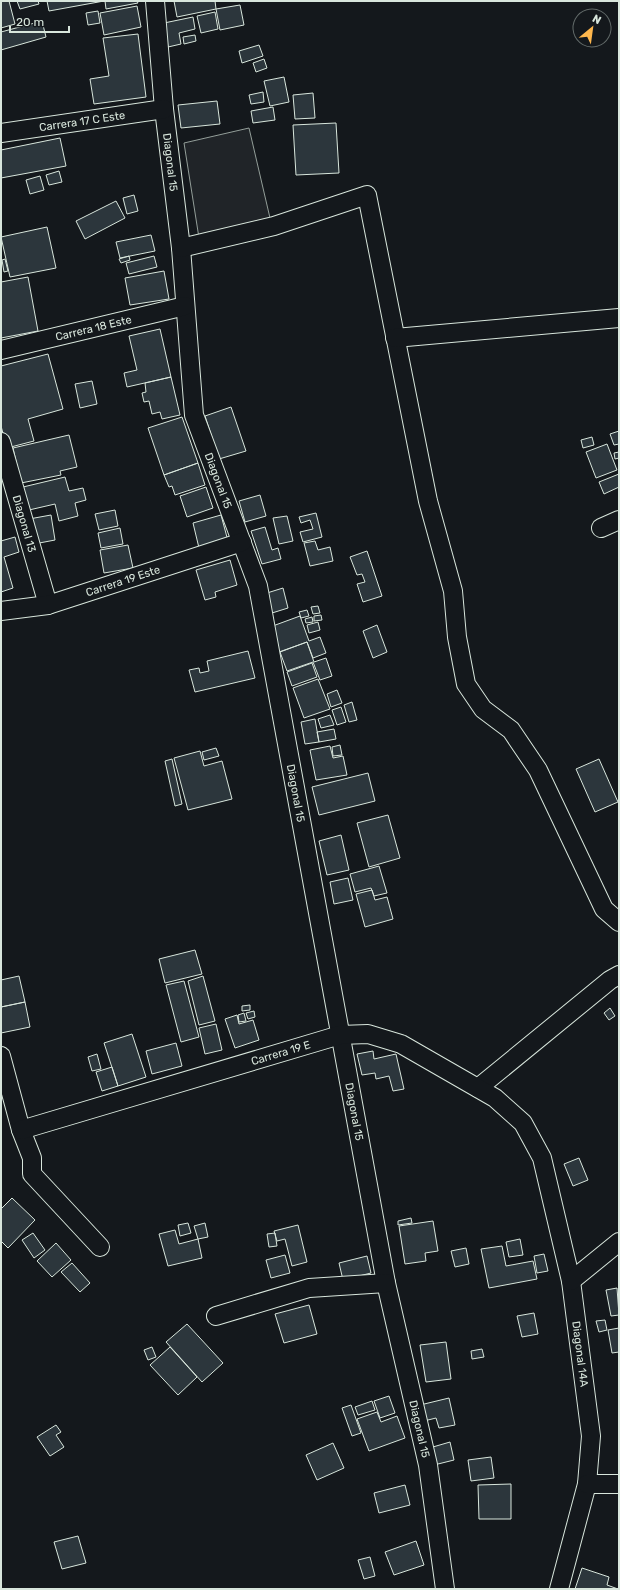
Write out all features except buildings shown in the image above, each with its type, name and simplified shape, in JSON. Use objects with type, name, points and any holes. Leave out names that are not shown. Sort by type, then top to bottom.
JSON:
[{"type":"street","name":"Diagonal 15","points":[[155,1],[164,109],[182,248],[194,415],[258,586],[386,1283],[428,1465],[445,1589]]},
{"type":"street","name":"Carrera 17 C Este","points":[[1,133],[164,109]]},
{"type":"street","points":[[182,248],[274,226],[367,195],[428,501],[453,591],[457,637],[466,684],[483,709],[511,730],[538,770],[604,909],[619,922]]},
{"type":"street","name":"Carrera 18 Este","points":[[1,350],[185,306]]},
{"type":"street","points":[[395,338],[619,318]]},
{"type":"street","name":"Diagonal 13","points":[[1,442],[48,605]]},
{"type":"street","points":[[601,528],[619,520]]},
{"type":"street","name":"Carrera 19 Este","points":[[1,611],[48,605],[242,542]]},
{"type":"street","points":[[478,1088],[610,980],[619,975]]},
{"type":"street","name":"Carrera 19 E","points":[[21,1130],[340,1035],[368,1034],[401,1044],[478,1088],[495,1098],[523,1123]]},
{"type":"street","points":[[1,1056],[6,1093],[32,1158],[32,1174],[100,1246]]},
{"type":"street","name":"Diagonal 14A","points":[[523,1123],[542,1158],[571,1281],[591,1436],[587,1484],[559,1589]]},
{"type":"street","points":[[571,1281],[619,1242]]},
{"type":"street","points":[[216,1316],[309,1288],[386,1283]]},
{"type":"street","points":[[587,1484],[619,1484]]},
{"type":"shaded area","points":[[249,128],[270,218],[199,238],[184,143]]}]
